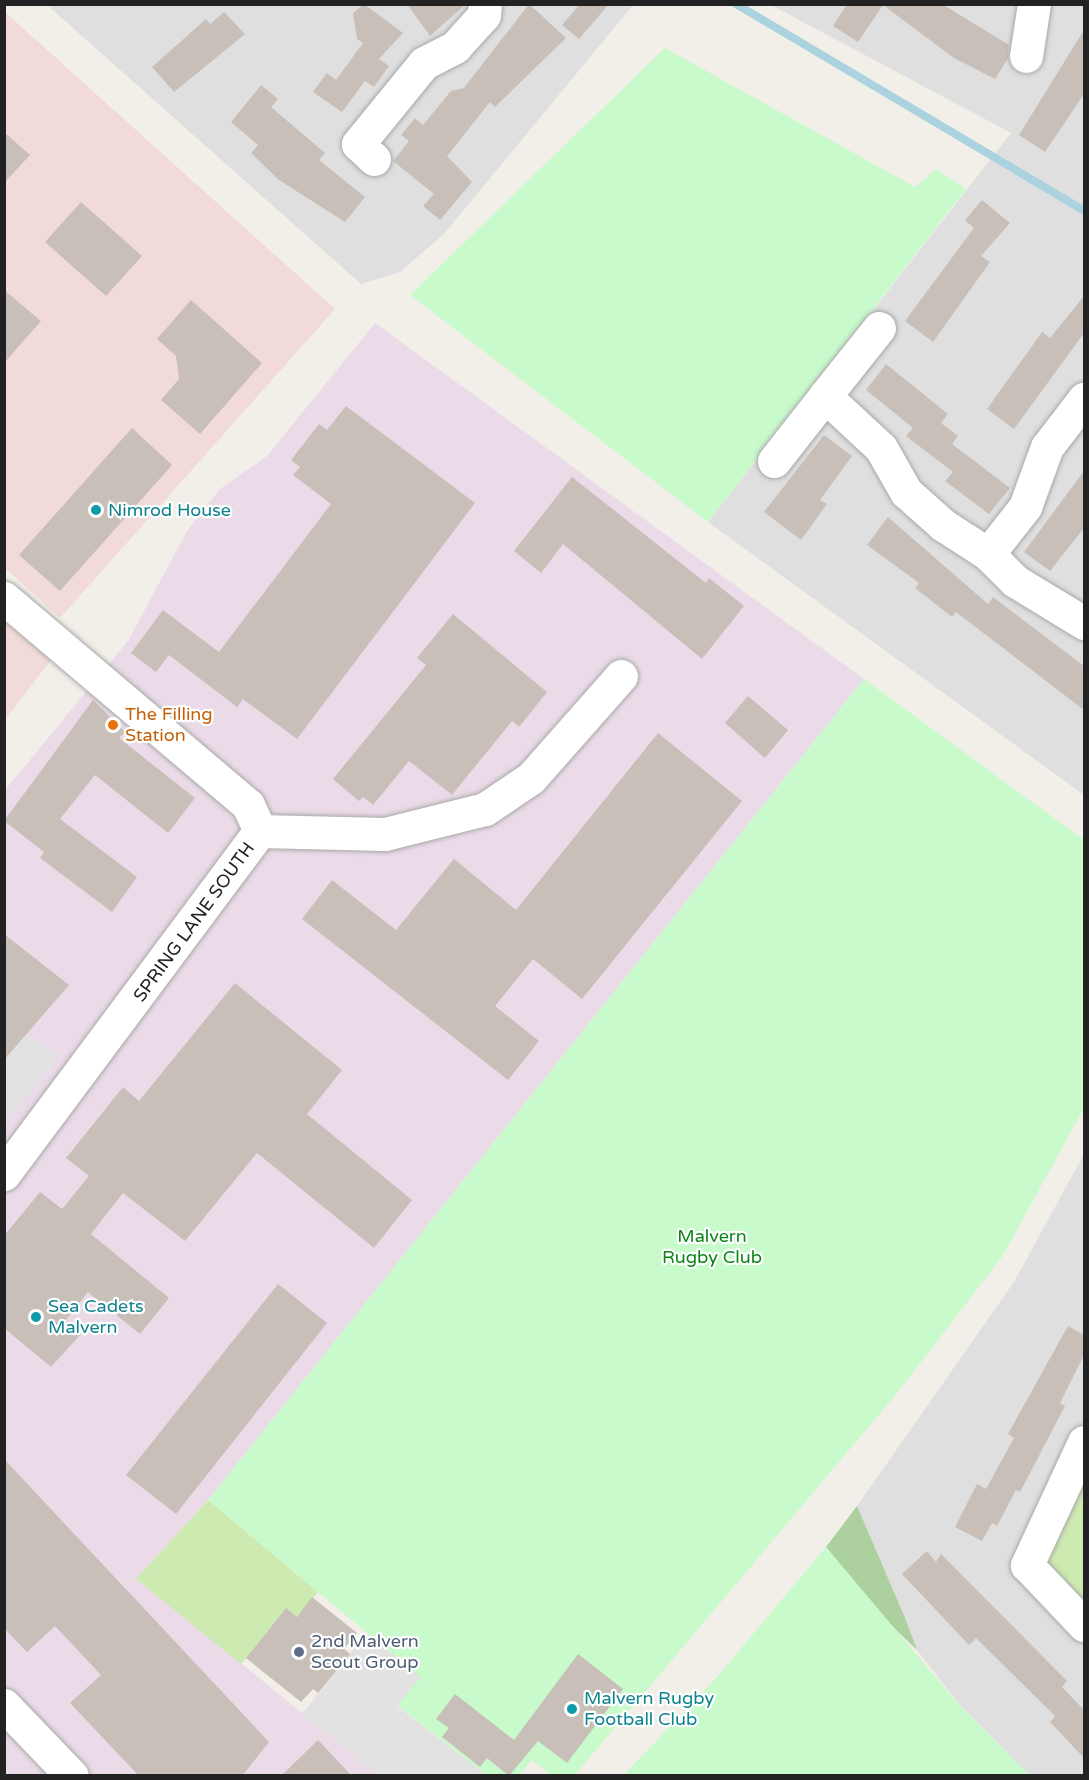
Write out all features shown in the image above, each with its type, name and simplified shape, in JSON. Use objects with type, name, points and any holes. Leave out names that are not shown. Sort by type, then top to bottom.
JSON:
[{"type":"street","points":[[358,144],[424,63],[455,47],[484,15],[485,4]]},
{"type":"street","points":[[1026,56],[1034,5]]},
{"type":"street","points":[[774,461],[879,328]]},
{"type":"street","points":[[825,396],[881,448],[906,492],[988,554],[1015,581],[1084,623]]},
{"type":"street","points":[[988,554],[1025,507],[1047,447],[1084,399]]},
{"type":"street","points":[[4,598],[248,805],[260,831]]},
{"type":"street","name":"SPRING LANE SOUTH","points":[[4,1174],[260,831],[385,834],[485,809],[531,778],[621,676]]},
{"type":"street","points":[[1084,1442],[1027,1565],[1084,1625]]},
{"type":"street","points":[[4,1705],[72,1776]]},
{"type":"shaded area","points":[[47,5],[633,5],[444,234],[400,272],[361,284]]},
{"type":"shaded area","points":[[771,5],[1084,5],[1084,795],[708,522],[1011,133]]},
{"type":"shaded area","points":[[5,12],[335,309],[60,618],[5,568]]},
{"type":"shaded area","points":[[375,323],[864,679],[208,1500],[137,1578],[378,1775],[5,1776],[5,790],[128,641],[187,531],[220,489],[267,456]]},
{"type":"shaded area","points":[[5,620],[51,660],[5,720]]},
{"type":"shaded area","points":[[25,1032],[58,1057],[5,1124],[4,1060]]},
{"type":"shaded area","points":[[1084,1154],[1084,1775],[1029,1775],[959,1704],[917,1650],[857,1506],[1014,1282]]},
{"type":"shaded area","points":[[366,1633],[421,1677],[397,1706],[486,1775],[378,1775],[302,1714]]},
{"type":"green space","points":[[665,48],[915,187],[936,169],[966,189],[708,522],[410,295]]},
{"type":"green space","name":"Malvern Rugby Club","points":[[864,679],[1084,840],[1084,1108],[1002,1257],[898,1392],[575,1775],[551,1775],[532,1760],[519,1775],[486,1775],[397,1705],[420,1677],[208,1500]]},
{"type":"green space","points":[[1084,1468],[1084,1611],[1037,1558]]},
{"type":"green space","points":[[208,1500],[318,1592],[297,1617],[286,1608],[241,1664],[136,1579]]},
{"type":"green space","points":[[857,1506],[917,1650],[878,1613],[826,1547]]},
{"type":"green space","points":[[826,1547],[959,1705],[1029,1775],[624,1775],[717,1677]]},
{"type":"building","points":[[364,4],[403,33],[379,59],[389,66],[374,87],[365,81],[342,112],[313,92],[327,73],[336,80],[363,43],[357,39],[353,13]]},
{"type":"building","points":[[407,4],[466,4],[430,36]]},
{"type":"building","points":[[529,4],[566,38],[495,107],[490,102],[447,156],[472,182],[440,220],[423,206],[434,194],[393,161],[409,141],[401,135],[415,118],[423,125],[451,91],[464,88]]},
{"type":"building","points":[[580,4],[609,4],[579,39],[562,25]]},
{"type":"building","points":[[847,4],[942,4],[1009,45],[1008,58],[995,79],[954,58],[883,5],[858,42],[833,26]]},
{"type":"building","points":[[224,12],[245,34],[174,92],[152,67],[206,19],[210,24]]},
{"type":"building","points":[[1084,30],[1084,94],[1045,152],[1019,135]]},
{"type":"building","points":[[261,85],[278,99],[271,107],[325,153],[319,160],[365,197],[345,222],[279,180],[251,153],[258,145],[231,122]]},
{"type":"building","points":[[4,132],[30,155],[4,183]]},
{"type":"building","points":[[982,200],[1010,223],[981,256],[990,262],[933,342],[905,321],[974,228],[965,220]]},
{"type":"building","points":[[81,202],[142,256],[106,296],[45,242]]},
{"type":"building","points":[[4,290],[41,321],[4,363]]},
{"type":"building","points":[[1084,296],[1084,333],[1014,429],[987,409],[1042,332],[1050,338]]},
{"type":"building","points":[[191,300],[262,363],[200,434],[161,400],[179,379],[176,356],[157,339]]},
{"type":"building","points":[[886,364],[948,414],[941,423],[958,436],[952,444],[1010,488],[989,514],[945,481],[953,472],[906,436],[913,428],[866,390]]},
{"type":"building","points":[[346,406],[475,503],[297,739],[243,699],[237,707],[169,655],[156,672],[131,653],[163,610],[219,652],[331,504],[293,475],[300,467],[291,460],[319,424],[327,430]]},
{"type":"building","name":"Nimrod House","points":[[132,428],[172,465],[60,591],[19,555]]},
{"type":"building","points":[[824,435],[852,456],[820,500],[827,504],[801,540],[764,512]]},
{"type":"building","points":[[1084,471],[1084,528],[1050,571],[1024,552]]},
{"type":"building","points":[[572,477],[706,583],[709,578],[744,606],[702,659],[563,544],[541,573],[514,551]]},
{"type":"building","points":[[888,517],[988,604],[993,597],[1084,666],[1084,710],[956,612],[952,617],[915,588],[919,583],[867,545]]},
{"type":"building","points":[[453,614],[547,692],[519,727],[512,721],[452,795],[409,761],[373,805],[363,797],[359,801],[333,779],[426,665],[417,658]]},
{"type":"building","points":[[748,696],[788,730],[765,758],[725,723]]},
{"type":"building","points":[[93,700],[125,732],[119,738],[195,798],[168,833],[95,775],[60,819],[137,877],[112,912],[40,858],[44,852],[4,821]]},
{"type":"building","points":[[658,733],[742,801],[582,999],[533,959],[495,1006],[539,1041],[508,1080],[302,919],[332,880],[396,930],[454,859],[516,910]]},
{"type":"building","points":[[4,934],[69,985],[4,1060]]},
{"type":"building","points":[[235,983],[342,1070],[307,1114],[412,1200],[374,1248],[257,1153],[185,1241],[123,1193],[91,1234],[169,1298],[140,1334],[88,1292],[65,1321],[81,1334],[51,1367],[4,1328],[4,1236],[40,1192],[62,1209],[89,1176],[66,1158],[123,1087],[139,1101]]},
{"type":"building","points":[[278,1284],[327,1323],[176,1514],[126,1475]]},
{"type":"building","points":[[1068,1326],[1084,1335],[1084,1355],[1060,1403],[1065,1406],[1020,1492],[1016,1490],[997,1526],[992,1523],[982,1541],[955,1527],[977,1484],[986,1489],[1014,1438],[1008,1434]]},
{"type":"building","points":[[4,1459],[269,1742],[242,1776],[139,1776],[70,1703],[101,1675],[55,1626],[27,1652],[4,1628]]},
{"type":"building","points":[[927,1551],[936,1562],[941,1554],[1067,1681],[1062,1687],[1084,1710],[1084,1758],[1050,1722],[1055,1716],[976,1638],[969,1645],[902,1574]]},
{"type":"building","name":"2nd Malvern Scout Group","points":[[312,1597],[357,1633],[344,1649],[350,1654],[318,1693],[313,1689],[301,1702],[246,1658],[286,1608],[297,1617]]},
{"type":"building","points":[[578,1654],[623,1689],[567,1763],[538,1741],[509,1776],[487,1758],[480,1767],[442,1737],[449,1728],[436,1719],[455,1694],[514,1740]]},
{"type":"building","points":[[318,1740],[352,1776],[281,1776]]},
{"type":"waterway","points":[[736,4],[1084,211]]},
{"type":"place","name":"Nimrod House","points":[[96,510]]},
{"type":"place","name":"The Filling Station","points":[[113,725]]},
{"type":"place","name":"Sea Cadets Malvern","points":[[36,1317]]},
{"type":"place","name":"2nd Malvern Scout Group","points":[[299,1652]]},
{"type":"place","name":"Malvern Rugby Football Club","points":[[572,1709]]}]
